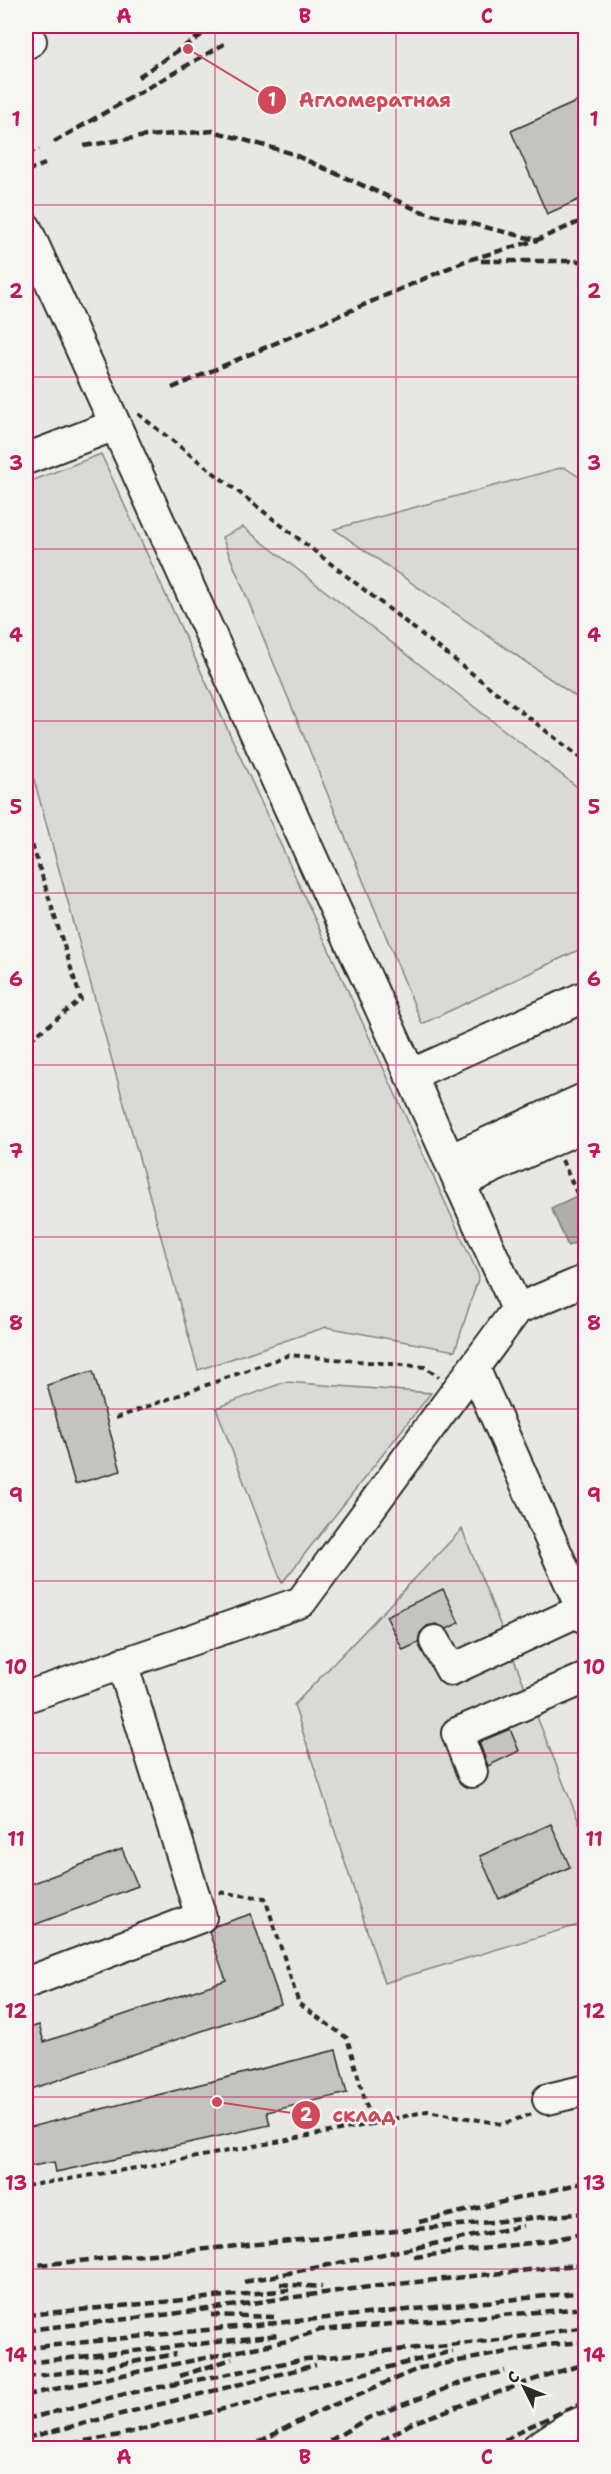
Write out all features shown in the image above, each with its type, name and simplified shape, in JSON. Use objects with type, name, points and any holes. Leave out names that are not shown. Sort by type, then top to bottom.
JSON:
[{"type":"street","points":[[31,219],[126,419],[410,1075],[517,1309]]},
{"type":"street","points":[[26,459],[126,419]]},
{"type":"street","points":[[410,1075],[585,996]]},
{"type":"street","points":[[454,1171],[585,1098]]},
{"type":"street","points":[[454,1171],[553,1140],[585,1125]]},
{"type":"street","points":[[26,1696],[300,1602],[517,1309],[585,1281]]},
{"type":"street","points":[[435,1641],[451,1670],[583,1615],[466,1379]]},
{"type":"street","points":[[26,1983],[201,1917],[122,1663]]},
{"type":"street","points":[[471,1772],[457,1733],[585,1678]]},
{"type":"street","points":[[541,2106],[585,2090]]},
{"type":"street","points":[[537,2448],[572,2426],[585,2421]]},
{"type":"path","points":[[26,189],[31,219]]},
{"type":"path","points":[[126,419],[585,762]]},
{"type":"path","points":[[26,825],[81,1000],[26,1043]]},
{"type":"path","points":[[553,1140],[578,1196]]},
{"type":"path","points":[[116,1418],[289,1355],[425,1367],[466,1379]]},
{"type":"path","points":[[26,1592],[30,1606]]},
{"type":"path","points":[[193,1889],[265,1898],[299,2004],[347,2038],[372,2124]]},
{"type":"path","points":[[26,2186],[154,2165],[372,2124],[428,2111],[502,2124],[541,2106]]},
{"type":"shaded area","points":[[26,26],[585,26],[585,2448],[26,2448]]},
{"type":"shaded area","points":[[101,454],[479,1276],[455,1351],[326,1327],[198,1370],[26,751],[26,483]]},
{"type":"shaded area","points":[[564,467],[585,481],[585,703],[334,529]]},
{"type":"shaded area","points":[[243,527],[585,793],[585,947],[422,1024],[222,537]]},
{"type":"shaded area","points":[[585,1192],[585,1238],[568,1246],[551,1208]]},
{"type":"shaded area","points":[[285,1382],[431,1393],[282,1583],[216,1408]]},
{"type":"shaded area","points":[[462,1529],[585,1837],[585,1923],[384,1983],[294,1705]]},
{"type":"building","points":[[585,98],[585,197],[547,214],[511,131]]},
{"type":"building","points":[[93,1371],[121,1471],[75,1484],[47,1385]]},
{"type":"building","points":[[443,1589],[459,1623],[447,1629],[436,1624],[427,1626],[420,1633],[418,1643],[403,1650],[386,1616]]},
{"type":"building","points":[[510,1729],[519,1751],[488,1766],[479,1742]]},
{"type":"building","points":[[551,1824],[570,1867],[499,1899],[480,1856]]},
{"type":"building","points":[[122,1849],[138,1886],[26,1928],[26,1886]]},
{"type":"building","points":[[251,1914],[281,2004],[26,2091],[26,2029],[39,2025],[44,2042],[226,1980],[209,1932],[215,1926]]},
{"type":"building","points":[[336,2050],[347,2093],[267,2112],[270,2125],[56,2172],[54,2162],[26,2167],[26,2128]]},
{"type":"railway","points":[[138,77],[215,26]]},
{"type":"railway","points":[[54,142],[224,44]]},
{"type":"railway","points":[[84,146],[146,136],[213,131],[290,153],[420,211],[537,240]]},
{"type":"railway","points":[[26,139],[34,136]]},
{"type":"railway","points":[[26,154],[39,149]]},
{"type":"railway","points":[[26,171],[45,164]]},
{"type":"railway","points":[[172,388],[465,261],[537,240],[586,219]]},
{"type":"railway","points":[[481,261],[586,261]]},
{"type":"railway","points":[[419,2222],[586,2182]]},
{"type":"railway","points":[[26,2266],[586,2213]]},
{"type":"railway","points":[[244,2282],[523,2226]]},
{"type":"railway","points":[[414,2257],[547,2241],[586,2233]]},
{"type":"railway","points":[[26,2330],[172,2314],[360,2288],[586,2264]]},
{"type":"railway","points":[[280,2284],[322,2287]]},
{"type":"railway","points":[[26,2315],[289,2290]]},
{"type":"railway","points":[[26,2348],[586,2292]]},
{"type":"railway","points":[[26,2395],[287,2341],[320,2330],[586,2308]]},
{"type":"railway","points":[[211,2315],[277,2317]]},
{"type":"railway","points":[[26,2419],[129,2393],[306,2359],[499,2340],[586,2327]]},
{"type":"railway","points":[[26,2363],[279,2335]]},
{"type":"railway","points":[[247,2448],[315,2413],[420,2368],[546,2345],[586,2342]]},
{"type":"railway","points":[[45,2448],[120,2435],[453,2351]]},
{"type":"railway","points":[[26,2377],[89,2370],[176,2354]]},
{"type":"railway","points":[[180,2376],[232,2359]]},
{"type":"railway","points":[[370,2448],[412,2423],[550,2374],[586,2364]]},
{"type":"railway","points":[[26,2438],[316,2365]]},
{"type":"railway","points":[[318,2448],[368,2418],[466,2381],[505,2371]]},
{"type":"railway","points":[[493,2448],[524,2429],[586,2401]]},
{"type":"place","name":"Агломератная","points":[[188,49]]},
{"type":"place","name":"склад","points":[[217,2102]]}]
